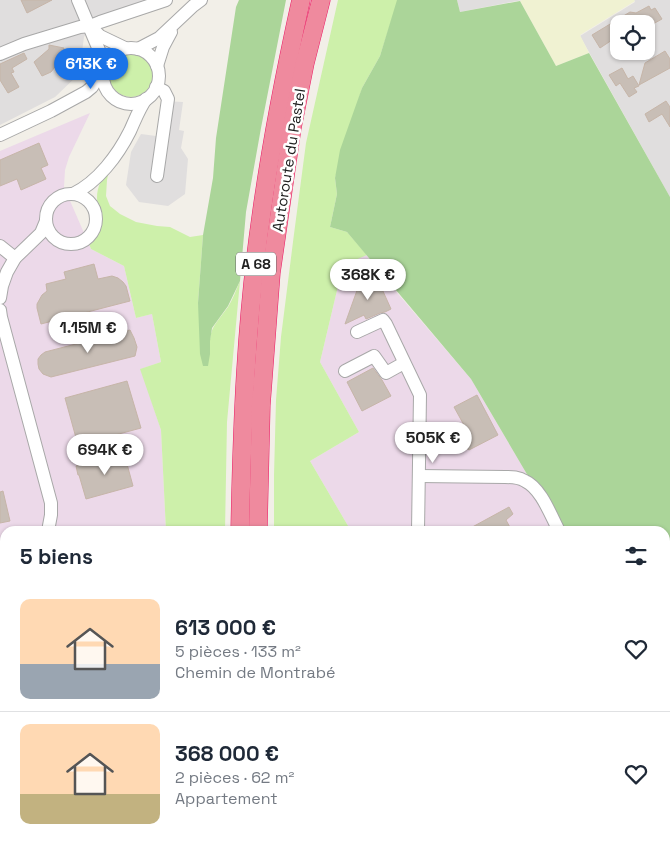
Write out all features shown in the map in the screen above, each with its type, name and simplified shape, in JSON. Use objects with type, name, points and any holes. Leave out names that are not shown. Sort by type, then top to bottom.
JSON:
[{"type":"highway","name":"Autoroute du Pastel","points":[[240,526],[245,383],[261,218],[275,125],[301,0]]},
{"type":"highway","name":"Autoroute du Pastel","points":[[258,526],[261,405],[271,272],[292,128],[305,63],[322,0]]},
{"type":"street","points":[[78,0],[84,17],[100,36],[125,48],[138,49],[148,53],[157,66]]},
{"type":"street","points":[[0,54],[24,44],[80,27],[90,26],[166,0]]},
{"type":"street","points":[[138,49],[159,38],[201,0]]},
{"type":"street","points":[[73,194],[90,184],[118,150],[138,110],[156,87],[158,79],[157,66],[162,48],[180,19]]},
{"type":"street","points":[[90,26],[99,50],[104,85],[127,113],[129,131]]},
{"type":"street","points":[[0,134],[86,92],[92,87],[109,58],[114,53],[125,48]]},
{"type":"street","points":[[156,87],[164,90],[168,99],[157,176]]},
{"type":"street","points":[[50,111],[90,98],[115,99],[129,104],[146,99]]},
{"type":"street","points":[[92,205],[92,194],[100,174]]},
{"type":"street","points":[[0,298],[7,272],[15,258],[41,233],[48,209],[56,199],[67,194],[84,197],[92,205],[97,217],[94,230],[86,240],[74,245],[67,245],[55,239],[49,231],[46,221]]},
{"type":"street","points":[[28,247],[55,239]]},
{"type":"street","points":[[0,246],[15,258]]},
{"type":"street","points":[[0,310],[51,503],[49,526]]},
{"type":"street","points":[[357,332],[383,320],[420,396],[418,526]]},
{"type":"street","points":[[345,371],[374,356],[386,373],[404,363]]},
{"type":"street","points":[[419,476],[516,477],[525,480],[538,493],[556,526]]},
{"type":"shaded area","points":[[0,0],[149,0],[95,17],[84,37],[79,74],[55,97],[0,125]]},
{"type":"shaded area","points":[[457,0],[522,0],[460,12]]},
{"type":"shaded area","points":[[634,0],[670,0],[670,197],[580,36],[610,17],[610,60],[655,60],[655,15],[614,15],[635,2]]},
{"type":"shaded area","points":[[163,101],[183,102],[179,130],[184,131],[181,148],[188,159],[185,194],[168,206],[139,202],[126,185],[131,152],[141,134],[159,135]]},
{"type":"shaded area","points":[[90,113],[69,157],[65,170],[64,187],[91,249],[124,266],[136,318],[152,314],[161,362],[141,369],[161,430],[166,526],[0,526],[0,151]]},
{"type":"shaded area","points":[[366,254],[471,379],[556,526],[348,526],[310,461],[359,432],[320,362],[343,265]]},
{"type":"green space","points":[[239,0],[286,0],[246,212],[240,281],[228,306],[212,328],[208,366],[203,366],[200,354],[198,303],[203,235],[213,178],[216,138],[236,7]]},
{"type":"green space","points":[[338,0],[398,0],[380,56],[362,88],[335,178],[337,194],[330,227],[347,232],[367,255],[343,265],[320,362],[359,432],[310,461],[348,526],[274,526],[276,400],[281,337],[306,143]]},
{"type":"green space","points":[[397,0],[457,0],[460,12],[520,1],[556,66],[589,53],[670,197],[670,526],[556,526],[471,379],[347,232],[330,227],[337,194],[335,178],[340,150],[362,88],[380,56]]},
{"type":"green space","points":[[520,1],[635,1],[580,35],[589,53],[556,66]]},
{"type":"green space","points":[[127,53],[135,53],[147,59],[153,75],[147,91],[135,97],[127,97],[115,91],[109,79],[109,71],[115,59]]},
{"type":"green space","points":[[109,170],[106,196],[110,206],[120,214],[136,222],[170,227],[190,237],[203,235],[198,303],[210,354],[210,338],[213,328],[230,304],[240,281],[227,422],[225,526],[166,526],[161,430],[140,369],[161,362],[152,314],[136,318],[124,266],[91,249],[89,244],[95,237],[101,224],[97,194],[100,182]]},
{"type":"building","points":[[21,0],[52,0],[27,13]]},
{"type":"building","points":[[649,6],[651,10],[655,8],[662,19],[655,23],[655,15],[625,15],[630,12],[636,13]]},
{"type":"building","points":[[610,24],[610,41],[600,48],[592,35]]},
{"type":"building","points":[[49,45],[64,48],[62,58],[51,72],[42,76],[34,62],[49,49]]},
{"type":"building","points":[[665,51],[670,59],[670,68],[639,85],[645,63],[655,60],[655,57]]},
{"type":"building","points":[[24,53],[27,59],[12,68],[14,72],[11,73],[19,87],[8,93],[0,80],[0,64]]},
{"type":"building","points":[[622,68],[628,79],[633,76],[639,86],[634,88],[637,92],[629,97],[620,83],[616,86],[609,75]]},
{"type":"building","points":[[666,101],[670,107],[670,127],[662,114],[649,122],[645,114]]},
{"type":"building","points":[[39,143],[48,165],[41,168],[46,179],[21,190],[17,179],[0,186],[0,160]]},
{"type":"building","points":[[94,264],[98,279],[112,276],[123,282],[130,301],[41,324],[37,304],[42,295],[47,291],[46,284],[66,279],[64,272]]},
{"type":"building","points":[[369,278],[382,289],[391,309],[366,319],[364,315],[345,324],[360,282]]},
{"type":"building","points":[[130,330],[137,347],[135,356],[51,377],[43,374],[39,369],[38,359],[45,352]]},
{"type":"building","points":[[373,368],[391,396],[362,411],[347,382]]},
{"type":"building","points":[[127,381],[141,428],[78,445],[65,398]]},
{"type":"building","points":[[477,395],[498,435],[469,450],[465,447],[464,443],[470,436],[454,407]]},
{"type":"building","points":[[124,453],[133,486],[86,499],[76,466]]},
{"type":"building","points":[[3,491],[10,521],[0,523],[0,492]]},
{"type":"building","points":[[509,507],[513,514],[506,520],[509,526],[474,526]]}]
